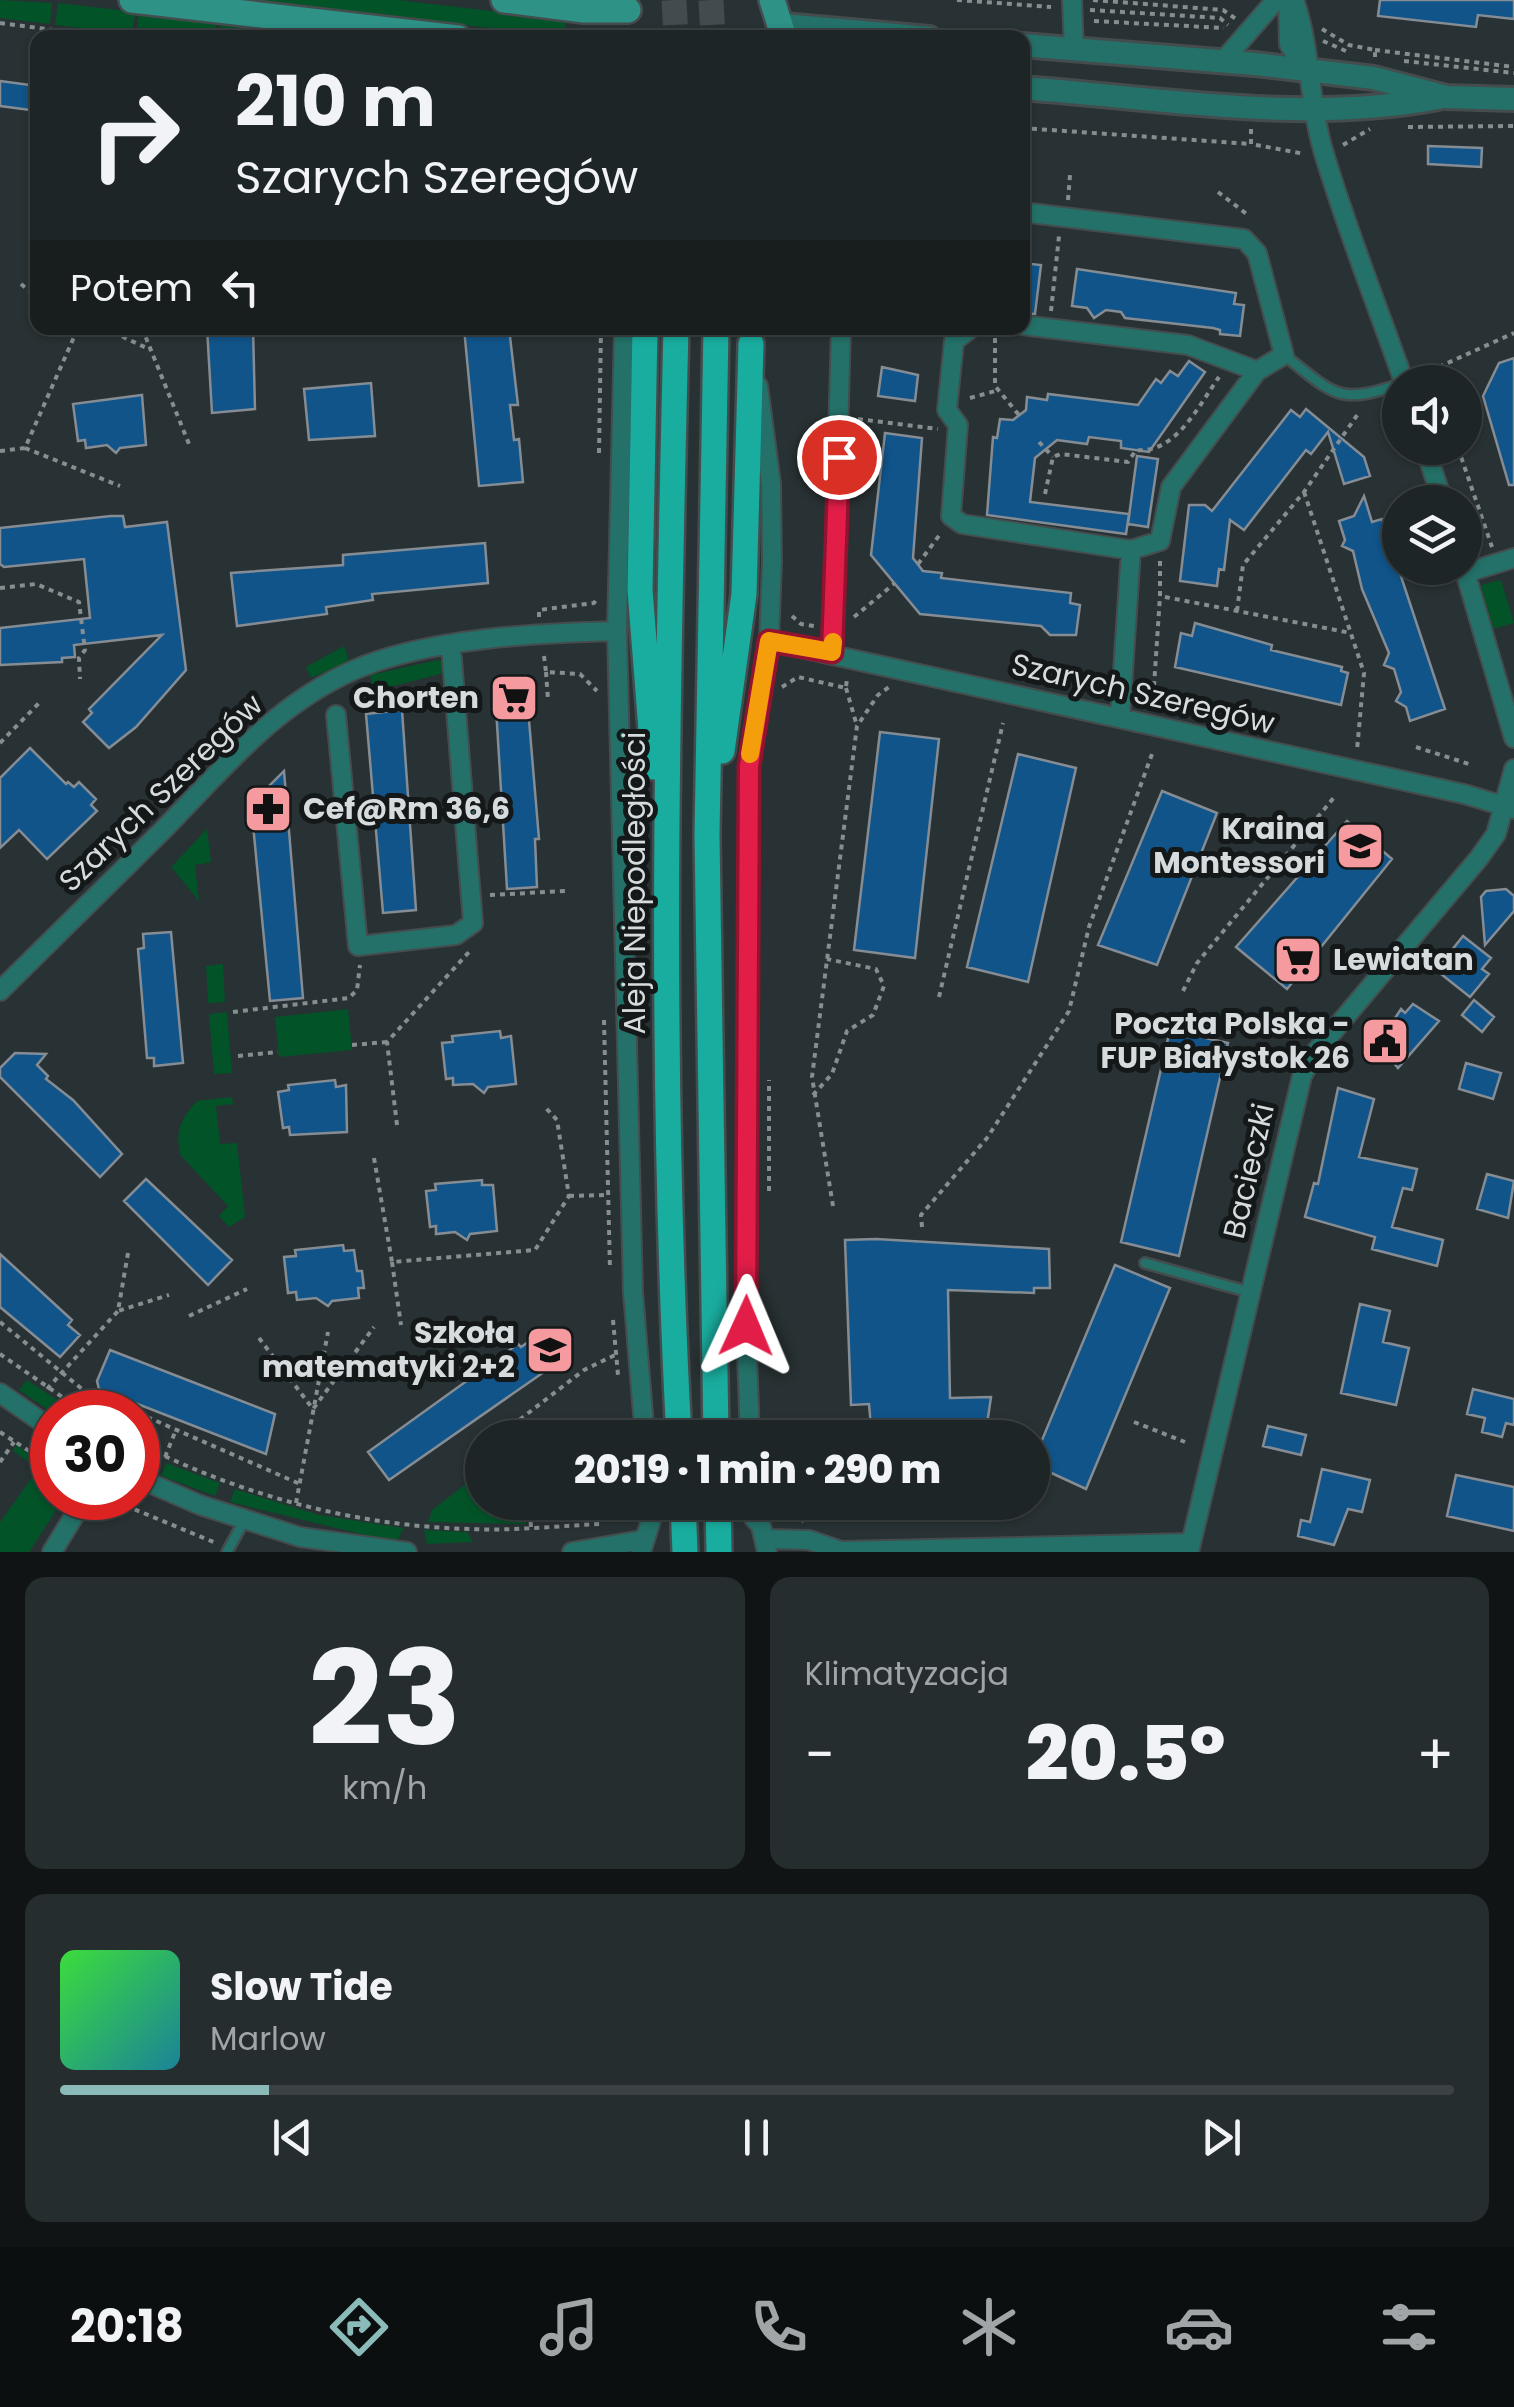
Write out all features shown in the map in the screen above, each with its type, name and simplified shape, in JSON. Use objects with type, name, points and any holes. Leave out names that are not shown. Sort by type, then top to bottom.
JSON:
[{"type":"main road","points":[[132,0],[389,30]]},
{"type":"main road","points":[[504,0],[584,10],[631,5],[623,30]]},
{"type":"main road","points":[[772,0],[784,30]]},
{"type":"main road","points":[[645,335],[640,590],[646,717],[664,842]]},
{"type":"main road","name":"Aleja Niepodległości","points":[[676,335],[664,842],[671,1294],[678,1420]]},
{"type":"main road","points":[[716,335],[707,834],[716,1420]]},
{"type":"main road","points":[[707,834],[741,641],[751,336]]},
{"type":"main road","points":[[671,1520],[686,1552]]},
{"type":"main road","points":[[718,1520],[719,1552]]},
{"type":"street","points":[[1222,60],[1238,30],[1276,0]]},
{"type":"street","points":[[1291,0],[1306,42],[1305,71],[1323,150],[1397,365]]},
{"type":"street","points":[[1291,0],[1289,44],[1305,71]]},
{"type":"street","points":[[1074,50],[1076,6]]},
{"type":"street","points":[[1030,46],[1222,60],[1374,78],[1446,97]]},
{"type":"street","points":[[1030,89],[1314,110],[1373,110],[1446,97],[1514,99]]},
{"type":"street","points":[[962,335],[954,341],[948,403],[957,432],[952,516],[962,524],[1131,550],[1160,541],[1171,488],[1258,371],[1284,354],[1261,264],[1244,239],[1030,213]]},
{"type":"street","points":[[1030,326],[1188,345],[1258,371]]},
{"type":"street","points":[[624,335],[618,631],[628,1164],[644,1420]]},
{"type":"street","points":[[841,335],[835,628],[841,654]]},
{"type":"street","points":[[749,1420],[746,1326],[749,766],[769,641],[771,484],[751,336]]},
{"type":"street","points":[[1120,717],[1131,550]]},
{"type":"street","points":[[1482,566],[1509,560]]},
{"type":"street","points":[[1469,585],[1514,738]]},
{"type":"street","name":"Szarych Szeregów","points":[[0,991],[263,725],[316,688],[357,668],[451,647],[540,635],[618,631]]},
{"type":"street","name":"Szarych Szeregów","points":[[769,641],[841,654],[1509,807]]},
{"type":"street","points":[[336,715],[358,946],[456,935],[473,922],[451,647]]},
{"type":"street","name":"Bacieczki","points":[[1190,1548],[1293,1103],[1314,1054],[1496,834],[1509,807],[1514,769]]},
{"type":"street","points":[[0,1393],[30,1414]]},
{"type":"street","points":[[160,1486],[300,1537],[407,1552]]},
{"type":"street","points":[[52,1552],[72,1520]]},
{"type":"street","points":[[572,1552],[641,1546],[656,1520]]},
{"type":"street","points":[[753,1520],[766,1545],[809,1540],[840,1551],[1190,1548]]},
{"type":"lane","points":[[1284,354],[1335,394],[1382,390]]},
{"type":"lane","points":[[1146,1263],[1249,1292]]},
{"type":"lane","points":[[229,1550],[245,1519]]},
{"type":"path","points":[[957,0],[1220,18],[1238,30]]},
{"type":"path","points":[[1094,0],[1223,10],[1240,22],[1238,30]]},
{"type":"path","points":[[1076,6],[1088,21],[1238,30]]},
{"type":"path","points":[[0,23],[54,30]]},
{"type":"path","points":[[1306,42],[1320,40],[1355,55],[1514,70]]},
{"type":"path","points":[[1375,50],[1514,70]]},
{"type":"path","points":[[1393,127],[1514,126]]},
{"type":"path","points":[[1030,129],[1251,144]]},
{"type":"path","points":[[1218,192],[1248,216]]},
{"type":"path","points":[[1049,326],[1062,216]]},
{"type":"path","points":[[21,284],[30,291]]},
{"type":"path","points":[[1443,365],[1514,333]]},
{"type":"path","points":[[25,448],[75,335]]},
{"type":"path","points":[[119,335],[151,350]]},
{"type":"path","points":[[145,335],[189,444]]},
{"type":"path","points":[[601,335],[597,420],[601,470]]},
{"type":"path","points":[[995,335],[999,390],[1020,415]]},
{"type":"path","points":[[1053,457],[1061,454],[1128,462],[1136,450],[1159,447],[1178,433],[1231,361]]},
{"type":"path","points":[[948,403],[999,390]]},
{"type":"path","points":[[1236,611],[1243,565],[1304,492],[1372,393]]},
{"type":"path","points":[[840,417],[957,432]]},
{"type":"path","points":[[1039,442],[1053,457]]},
{"type":"path","points":[[0,451],[25,448],[120,486]]},
{"type":"path","points":[[1045,494],[1053,457]]},
{"type":"path","points":[[1464,465],[1494,552],[1509,560]]},
{"type":"path","points":[[1304,492],[1364,672],[1354,770]]},
{"type":"path","points":[[918,564],[952,516]]},
{"type":"path","points":[[1154,686],[1160,541]]},
{"type":"path","points":[[0,588],[36,584],[79,602],[85,650],[80,658],[80,679]]},
{"type":"path","points":[[854,617],[895,584]]},
{"type":"path","points":[[1160,596],[1351,633]]},
{"type":"path","points":[[548,700],[538,610],[594,604],[598,597]]},
{"type":"path","points":[[791,609],[796,622],[835,628]]},
{"type":"path","points":[[832,1206],[813,1095],[857,726],[841,654]]},
{"type":"path","points":[[857,726],[878,695],[912,670]]},
{"type":"path","points":[[546,672],[590,679],[600,700]]},
{"type":"path","points":[[779,694],[789,679],[798,677],[846,688]]},
{"type":"path","points":[[0,742],[42,701]]},
{"type":"path","points":[[939,997],[1003,723]]},
{"type":"path","points":[[1416,747],[1472,766]]},
{"type":"path","points":[[922,1227],[921,1214],[987,1138],[1069,1011],[1089,928],[1152,754]]},
{"type":"path","points":[[1183,991],[1197,962],[1336,795]]},
{"type":"path","points":[[471,896],[565,891]]},
{"type":"path","points":[[352,1046],[387,1042],[469,955],[473,922]]},
{"type":"path","points":[[234,1012],[349,998],[357,990],[361,972],[358,946]]},
{"type":"path","points":[[813,1095],[832,1074],[847,1031],[873,1015],[884,986],[876,969],[827,960]]},
{"type":"path","points":[[604,1017],[611,1279]]},
{"type":"path","points":[[387,1042],[398,1126]]},
{"type":"path","points":[[238,1056],[278,1052]]},
{"type":"path","points":[[392,1262],[535,1250],[569,1196],[556,1120],[545,1108]]},
{"type":"path","points":[[374,1158],[401,1325]]},
{"type":"path","points":[[569,1196],[608,1195]]},
{"type":"path","points":[[118,1311],[128,1253]]},
{"type":"path","points":[[190,1316],[247,1289]]},
{"type":"path","points":[[0,1354],[47,1389],[118,1311],[170,1295]]},
{"type":"path","points":[[613,1317],[619,1385]]},
{"type":"path","points":[[0,1322],[84,1390]]},
{"type":"path","points":[[0,1334],[6,1327]]},
{"type":"path","points":[[313,1410],[374,1328]]},
{"type":"path","points":[[296,1503],[328,1332]]},
{"type":"path","points":[[260,1338],[313,1410]]},
{"type":"path","points":[[519,1420],[584,1370],[616,1355]]},
{"type":"path","points":[[1134,1422],[1185,1442]]},
{"type":"path","points":[[160,1423],[300,1484]]},
{"type":"path","points":[[165,1457],[176,1430]]},
{"type":"path","points":[[0,1432],[30,1452]]},
{"type":"path","points":[[0,1462],[14,1442]]},
{"type":"path","points":[[160,1454],[296,1503],[416,1526],[531,1527],[600,1524],[601,1520]]},
{"type":"path","points":[[155,1520],[229,1550]]},
{"type":"path","points":[[530,1520],[531,1527]]},
{"type":"path","points":[[803,1520],[806,1526]]},
{"type":"green space","points":[[0,0],[52,3],[50,24],[0,18]]},
{"type":"green space","points":[[252,0],[398,0],[566,20],[565,30],[505,30]]},
{"type":"green space","points":[[58,3],[136,12],[132,30],[55,25]]},
{"type":"green space","points":[[139,13],[217,22],[216,30],[137,30]]},
{"type":"green space","points":[[221,22],[286,30],[220,30]]},
{"type":"green space","points":[[1501,580],[1514,623],[1493,629],[1482,585]]},
{"type":"green space","points":[[344,646],[349,661],[311,678],[306,667]]},
{"type":"green space","points":[[438,660],[446,664],[448,672],[374,691],[370,675]]},
{"type":"green space","points":[[207,829],[211,862],[195,865],[199,901],[171,867]]},
{"type":"green space","points":[[223,964],[225,1002],[208,1003],[206,966]]},
{"type":"green space","points":[[348,1009],[352,1050],[279,1057],[275,1017]]},
{"type":"green space","points":[[227,1012],[232,1073],[214,1074],[209,1014]]},
{"type":"green space","points":[[232,1097],[233,1104],[216,1106],[220,1144],[237,1143],[245,1217],[229,1227],[219,1216],[228,1206],[181,1156],[178,1140],[183,1120],[197,1101]]},
{"type":"green space","points":[[27,1380],[42,1390],[30,1390],[30,1398],[19,1390]]},
{"type":"green space","points":[[16,1445],[30,1455],[30,1463],[13,1451]]},
{"type":"green space","points":[[166,1463],[220,1483],[215,1496],[161,1476]]},
{"type":"green space","points":[[30,1480],[30,1520],[50,1520],[29,1552],[0,1552],[0,1522]]},
{"type":"green space","points":[[465,1485],[465,1520],[526,1520],[526,1524],[428,1522],[432,1510]]},
{"type":"green space","points":[[235,1489],[319,1515],[404,1528],[398,1539],[389,1541],[230,1502]]},
{"type":"green space","points":[[424,1530],[467,1532],[473,1542],[427,1544]]},
{"type":"building","points":[[1380,0],[1514,0],[1514,19],[1478,15],[1476,27],[1378,16]]},
{"type":"building","points":[[0,81],[30,85],[30,110],[0,106]]},
{"type":"building","points":[[1428,146],[1482,148],[1481,167],[1428,164]]},
{"type":"building","points":[[1030,264],[1041,265],[1035,314],[1030,314]]},
{"type":"building","points":[[1077,269],[1236,293],[1234,304],[1244,305],[1240,336],[1220,334],[1220,330],[1213,328],[1125,318],[1121,312],[1106,310],[1094,318],[1087,308],[1072,306]]},
{"type":"building","points":[[207,335],[253,335],[255,409],[212,413]]},
{"type":"building","points":[[465,335],[510,335],[518,405],[510,405],[514,440],[519,439],[523,482],[479,486]]},
{"type":"building","points":[[1514,358],[1514,485],[1509,485],[1483,396],[1499,363]]},
{"type":"building","points":[[1189,361],[1205,372],[1149,452],[1121,448],[1121,441],[1089,437],[1087,444],[1057,440],[1035,458],[1030,502],[1129,514],[1126,534],[987,515],[993,437],[997,438],[1000,419],[1013,420],[1026,410],[1027,397],[1047,400],[1048,394],[1138,405],[1156,379],[1161,383],[1170,371],[1178,376]]},
{"type":"building","points":[[882,367],[918,375],[915,401],[878,396]]},
{"type":"building","points":[[371,383],[375,436],[309,440],[304,389]]},
{"type":"building","points":[[142,395],[146,445],[120,448],[116,453],[107,445],[86,448],[85,440],[78,441],[73,404]]},
{"type":"building","points":[[1306,409],[1364,457],[1370,476],[1344,484],[1328,432],[1311,454],[1306,450],[1244,530],[1230,520],[1224,570],[1219,569],[1217,586],[1180,581],[1189,505],[1205,505],[1212,511],[1291,410],[1300,417]]},
{"type":"building","points":[[885,433],[922,438],[913,558],[923,571],[942,573],[941,578],[1071,593],[1070,603],[1080,605],[1076,635],[1050,635],[1041,626],[920,614],[871,555]]},
{"type":"building","points":[[1137,456],[1158,459],[1148,527],[1128,524]]},
{"type":"building","points":[[1364,496],[1372,522],[1382,519],[1382,585],[1404,585],[1445,709],[1410,721],[1406,707],[1396,701],[1401,692],[1394,669],[1384,665],[1389,653],[1362,589],[1353,551],[1342,546],[1345,540],[1339,521],[1354,516]]},
{"type":"building","points":[[123,516],[125,527],[167,522],[186,670],[136,727],[109,748],[83,722],[92,713],[89,709],[162,635],[74,645],[75,657],[62,658],[62,662],[0,665],[0,628],[90,618],[84,559],[4,567],[0,564],[0,528]]},
{"type":"building","points":[[485,543],[488,583],[372,594],[373,600],[326,607],[327,614],[237,626],[231,573],[343,565],[343,555]]},
{"type":"building","points":[[1195,623],[1272,645],[1271,650],[1342,667],[1341,671],[1348,673],[1341,705],[1175,667],[1181,633],[1192,636]]},
{"type":"building","points":[[502,683],[525,683],[533,688],[529,720],[539,839],[535,839],[537,887],[507,889],[495,691]]},
{"type":"building","points":[[402,710],[416,910],[383,913],[366,714]]},
{"type":"building","points":[[880,732],[939,739],[915,958],[854,950]]},
{"type":"building","points":[[30,748],[66,784],[74,787],[79,782],[96,799],[91,805],[97,811],[47,859],[19,830],[0,848],[0,778]]},
{"type":"building","points":[[1018,754],[1076,768],[1028,982],[967,967]]},
{"type":"building","points":[[284,771],[303,998],[270,1001],[251,804]]},
{"type":"building","points":[[1162,791],[1217,813],[1157,965],[1098,945]]},
{"type":"building","points":[[1347,821],[1392,859],[1287,989],[1236,947]]},
{"type":"building","points":[[1506,889],[1514,896],[1514,911],[1485,945],[1481,897],[1486,891]]},
{"type":"building","points":[[171,932],[183,1063],[154,1066],[154,1058],[147,1058],[138,949],[144,948],[143,934]]},
{"type":"building","points":[[1463,936],[1491,958],[1482,969],[1489,974],[1470,997],[1436,970]]},
{"type":"building","points":[[1474,1000],[1494,1017],[1482,1032],[1462,1015]]},
{"type":"building","points":[[1413,1004],[1439,1021],[1398,1068],[1378,1044],[1401,1009],[1405,1013]]},
{"type":"building","points":[[1170,1030],[1228,1043],[1179,1256],[1121,1242]]},
{"type":"building","points":[[500,1031],[501,1038],[511,1036],[516,1084],[488,1087],[484,1093],[473,1084],[453,1085],[453,1078],[446,1079],[442,1043],[453,1042],[452,1036]]},
{"type":"building","points":[[15,1053],[46,1054],[37,1065],[48,1076],[46,1079],[73,1100],[122,1154],[100,1177],[0,1077],[0,1068]]},
{"type":"building","points":[[1466,1063],[1501,1073],[1493,1099],[1459,1089]]},
{"type":"building","points":[[335,1080],[336,1087],[346,1085],[347,1132],[290,1135],[289,1127],[283,1128],[278,1092],[289,1090],[288,1085]]},
{"type":"building","points":[[1338,1088],[1374,1099],[1359,1157],[1417,1169],[1412,1190],[1403,1188],[1392,1227],[1443,1240],[1437,1266],[1372,1249],[1375,1237],[1305,1217],[1314,1183],[1318,1184]]},
{"type":"building","points":[[1487,1174],[1514,1181],[1508,1218],[1477,1209]]},
{"type":"building","points":[[146,1179],[232,1260],[208,1285],[124,1201]]},
{"type":"building","points":[[482,1180],[482,1185],[493,1185],[497,1231],[470,1234],[467,1240],[455,1232],[436,1234],[436,1226],[430,1227],[426,1191],[436,1190],[435,1184]]},
{"type":"building","points":[[845,1240],[1049,1249],[1050,1288],[1034,1288],[1034,1293],[948,1290],[950,1398],[991,1397],[988,1420],[870,1420],[869,1404],[851,1405]]},
{"type":"building","points":[[343,1245],[344,1251],[354,1250],[357,1271],[362,1271],[364,1288],[358,1288],[359,1298],[332,1301],[328,1306],[316,1298],[297,1300],[296,1292],[288,1293],[284,1257],[296,1256],[295,1250]]},
{"type":"building","points":[[0,1254],[72,1320],[68,1325],[80,1335],[60,1357],[0,1307]]},
{"type":"building","points":[[1115,1265],[1170,1288],[1086,1489],[1050,1472],[1050,1421]]},
{"type":"building","points":[[1360,1304],[1390,1311],[1383,1342],[1409,1348],[1396,1405],[1341,1393]]},
{"type":"building","points":[[538,1335],[542,1341],[557,1340],[564,1358],[475,1420],[465,1420],[465,1427],[389,1480],[368,1452],[518,1344],[521,1347]]},
{"type":"building","points":[[110,1350],[275,1414],[266,1454],[160,1413],[160,1390],[102,1390],[97,1381]]},
{"type":"building","points":[[1473,1389],[1514,1399],[1514,1425],[1506,1423],[1502,1437],[1482,1432],[1485,1418],[1467,1414]]},
{"type":"building","points":[[1268,1426],[1306,1435],[1301,1455],[1263,1446]]},
{"type":"building","points":[[1322,1469],[1370,1480],[1362,1512],[1348,1509],[1334,1545],[1298,1536],[1301,1520],[1310,1522]]},
{"type":"building","points":[[1456,1475],[1514,1487],[1514,1531],[1447,1516]]},
{"type":"tunnel","points":[[674,0],[676,30]]},
{"type":"tunnel","points":[[711,0],[713,30]]},
{"type":"slow traffic","points":[[750,754],[769,641],[832,652],[833,642]]},
{"type":"place","name":"Chorten","points":[[514,698]]},
{"type":"place","name":"Cef@Rm 36,6","points":[[268,809]]},
{"type":"place","name":"Kraina Montessori","points":[[1360,846]]},
{"type":"place","name":"Lewiatan","points":[[1298,960]]},
{"type":"place","name":"Poczta Polska - FUP Białystok 26","points":[[1385,1041]]},
{"type":"place","name":"Szkoła matematyki 2+2","points":[[550,1350]]},
{"type":"route","points":[[746,1326],[749,766],[769,641],[832,652],[839,457]]}]
